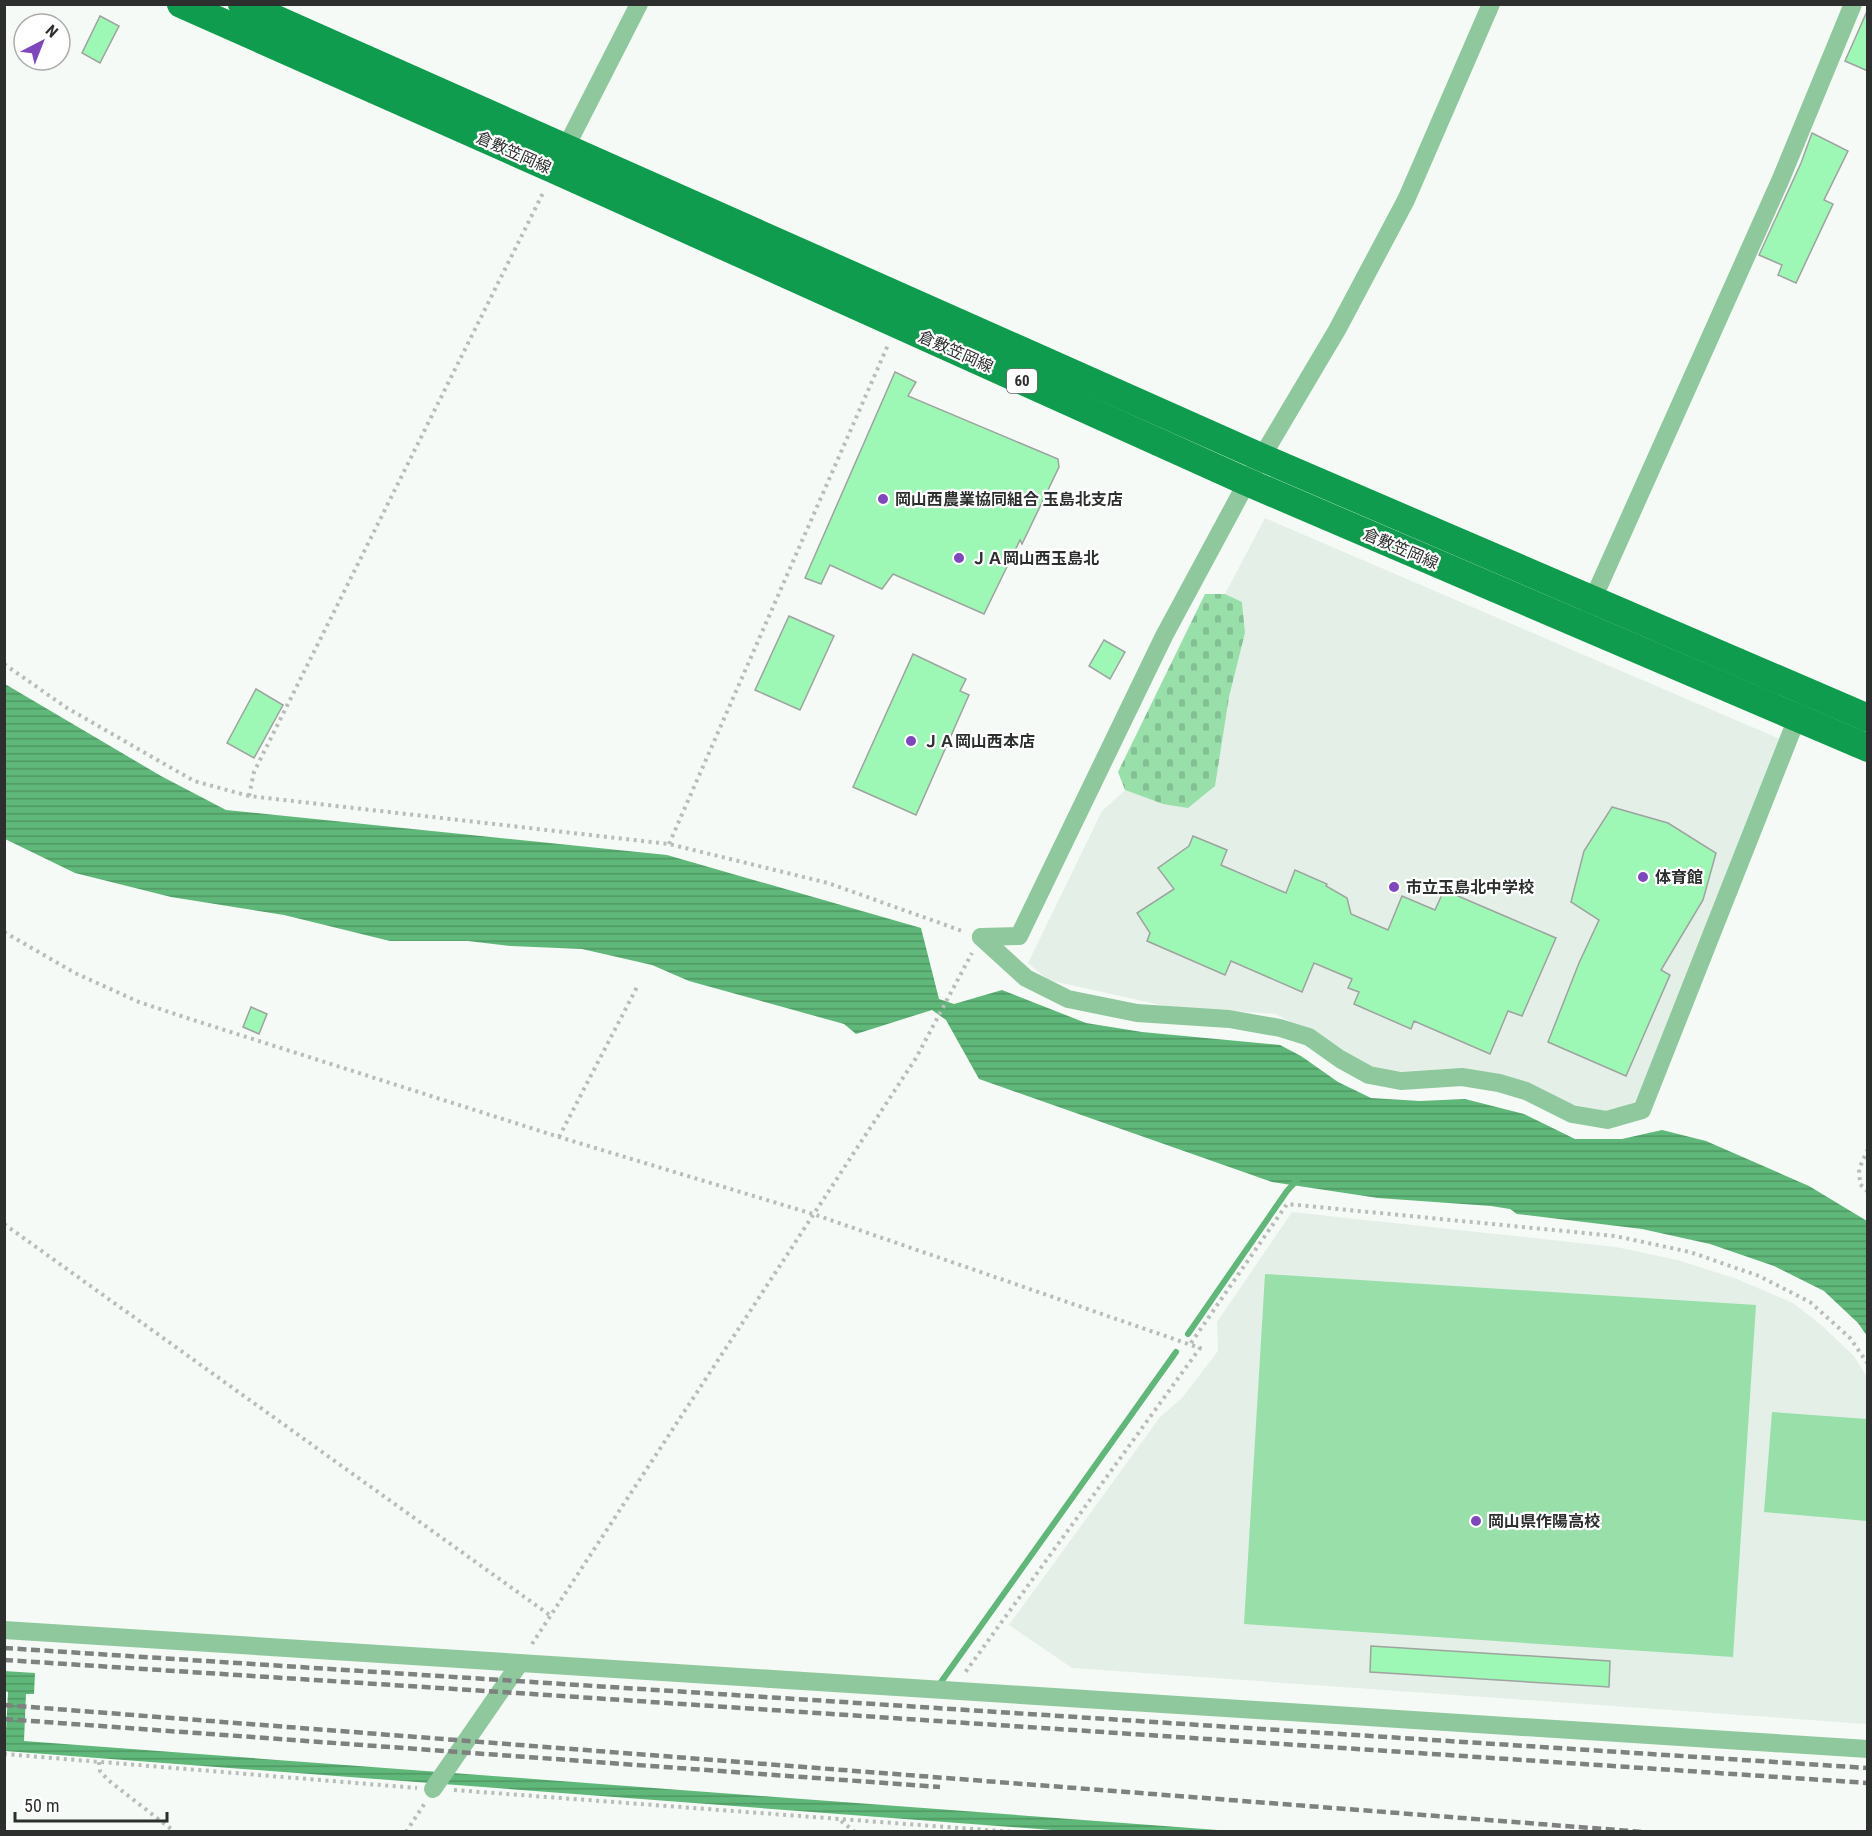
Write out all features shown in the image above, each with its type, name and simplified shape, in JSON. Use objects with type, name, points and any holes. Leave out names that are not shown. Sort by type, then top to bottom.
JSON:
[{"type":"main road","name":"倉敷笠岡線","points":[[181,4],[560,159],[1263,458],[1587,612],[1797,718],[1868,748]]},
{"type":"main road","name":"倉敷笠岡線","points":[[242,4],[896,325],[1248,482],[1587,612],[1814,695],[1868,718]]},
{"type":"street","points":[[560,159],[639,4]]},
{"type":"street","points":[[981,937],[1019,936],[1164,636],[1248,482],[1337,330],[1406,200],[1491,4]]},
{"type":"street","points":[[1587,612],[1780,181],[1853,4]]},
{"type":"street","points":[[981,937],[1026,978],[1068,999],[1137,1013],[1229,1019],[1280,1028],[1309,1037],[1340,1059],[1369,1075],[1401,1081],[1462,1077],[1499,1083],[1526,1091],[1572,1114],[1607,1120],[1642,1110],[1797,718],[1814,695]]},
{"type":"street","points":[[4,1630],[1868,1749]]},
{"type":"street","points":[[438,1782],[520,1663]]},
{"type":"path","points":[[249,796],[254,772],[560,159]]},
{"type":"path","points":[[669,844],[896,325]]},
{"type":"path","points":[[4,664],[67,708],[194,781],[249,796],[669,844],[828,883],[981,937],[916,1058],[520,1663]]},
{"type":"path","points":[[4,932],[75,974],[139,1002],[559,1137],[813,1214],[1200,1348],[952,1690]]},
{"type":"path","points":[[559,1137],[637,987]]},
{"type":"path","points":[[1868,1149],[1859,1169],[1860,1184],[1868,1192]]},
{"type":"path","points":[[1191,1343],[1287,1204],[1615,1236],[1690,1252],[1759,1276],[1810,1302],[1850,1338],[1868,1364]]},
{"type":"path","points":[[4,1224],[551,1616]]},
{"type":"path","points":[[4,1755],[438,1782],[483,1791],[1013,1832]]},
{"type":"path","points":[[99,1762],[100,1771],[108,1780],[175,1832]]},
{"type":"path","points":[[406,1832],[438,1782]]},
{"type":"path","points":[[840,1820],[855,1832]]},
{"type":"shaded area","name":"市立玉島北中学校","points":[[1265,518],[1780,739],[1639,1100],[1610,1112],[1567,1103],[1472,1073],[1452,1069],[1387,1072],[1364,1065],[1320,1036],[1275,1014],[1170,1007],[1048,980],[1028,963],[1102,811],[1125,790],[1163,804],[1229,697],[1245,633],[1242,602],[1225,594]]},
{"type":"shaded area","points":[[5,684],[161,776],[226,810],[667,855],[921,928],[939,999],[954,1004],[1002,990],[1086,1023],[1142,1032],[1280,1045],[1301,1056],[1338,1082],[1371,1098],[1420,1101],[1465,1099],[1524,1114],[1575,1139],[1622,1139],[1662,1130],[1706,1141],[1809,1186],[1867,1221],[1867,1336],[1858,1323],[1824,1291],[1774,1266],[1710,1244],[1642,1229],[1517,1214],[1510,1209],[1491,1206],[1378,1198],[1272,1182],[979,1079],[946,1020],[932,1010],[856,1034],[844,1024],[689,981],[652,965],[582,949],[511,946],[468,941],[390,941],[284,915],[171,897],[75,873],[5,839]]},
{"type":"shaded area","name":"岡山県作陽高校","points":[[1292,1212],[1616,1247],[1678,1260],[1737,1279],[1793,1303],[1820,1324],[1854,1356],[1867,1377],[1867,1724],[1072,1668],[1009,1625],[1160,1417],[1182,1398],[1218,1351],[1217,1322]]},
{"type":"shaded area","points":[[4,1671],[35,1673],[34,1694],[26,1694],[24,1741],[1231,1831],[1065,1831],[5,1751],[8,1692],[5,1691]]},
{"type":"green space","points":[[1205,594],[1225,594],[1242,602],[1245,633],[1229,697],[1215,786],[1188,808],[1163,804],[1125,790],[1118,772]]},
{"type":"green space","points":[[1265,1274],[1756,1305],[1733,1657],[1244,1624]]},
{"type":"green space","points":[[1772,1412],[1867,1419],[1867,1521],[1764,1512]]},
{"type":"building","points":[[1868,9],[1868,71],[1845,61]]},
{"type":"building","points":[[100,16],[119,26],[100,63],[82,53]]},
{"type":"building","points":[[1812,133],[1848,151],[1824,200],[1833,204],[1796,283],[1778,275],[1782,265],[1759,255],[1801,163]]},
{"type":"building","points":[[895,372],[916,382],[908,396],[1058,459],[1059,467],[1022,544],[1020,540],[984,614],[893,574],[882,589],[830,565],[821,584],[805,578]]},
{"type":"building","points":[[789,616],[834,636],[800,710],[755,690]]},
{"type":"building","points":[[1104,640],[1125,652],[1110,679],[1089,666]]},
{"type":"building","name":"ＪＡ岡山西本店","points":[[913,654],[966,679],[960,691],[969,695],[916,815],[853,787]]},
{"type":"building","points":[[256,689],[283,705],[254,758],[227,743]]},
{"type":"building","points":[[1612,807],[1668,823],[1716,853],[1703,900],[1661,970],[1670,975],[1626,1076],[1548,1042],[1579,963],[1599,920],[1571,902],[1584,851]]},
{"type":"building","points":[[1193,836],[1227,850],[1221,865],[1286,893],[1295,870],[1327,884],[1326,886],[1347,898],[1351,914],[1388,930],[1402,896],[1435,910],[1444,890],[1556,938],[1522,1016],[1508,1011],[1490,1054],[1414,1021],[1411,1029],[1354,1004],[1359,992],[1348,988],[1352,979],[1314,963],[1302,992],[1231,961],[1225,975],[1147,941],[1150,933],[1137,913],[1174,889],[1158,868],[1189,846]]},
{"type":"building","points":[[251,1007],[267,1014],[259,1034],[243,1027]]},
{"type":"building","points":[[1371,1646],[1610,1661],[1609,1687],[1370,1672]]},
{"type":"waterway","points":[[1188,1334],[1287,1191],[1297,1180]]},
{"type":"waterway","points":[[941,1682],[1176,1352]]},
{"type":"railway","points":[[4,1648],[1868,1768]]},
{"type":"railway","points":[[4,1660],[1868,1783]]},
{"type":"railway","points":[[4,1705],[1643,1832]]},
{"type":"railway","points":[[4,1719],[940,1787]]},
{"type":"place","name":"岡山西農業協同組合 玉島北支店","points":[[883,499]]},
{"type":"place","name":"ＪＡ岡山西玉島北","points":[[959,558]]},
{"type":"place","name":"ＪＡ岡山西本店","points":[[911,741]]},
{"type":"place","name":"体育館","points":[[1643,877]]},
{"type":"place","name":"市立玉島北中学校","points":[[1394,887]]},
{"type":"place","name":"岡山県作陽高校","points":[[1476,1521]]}]
